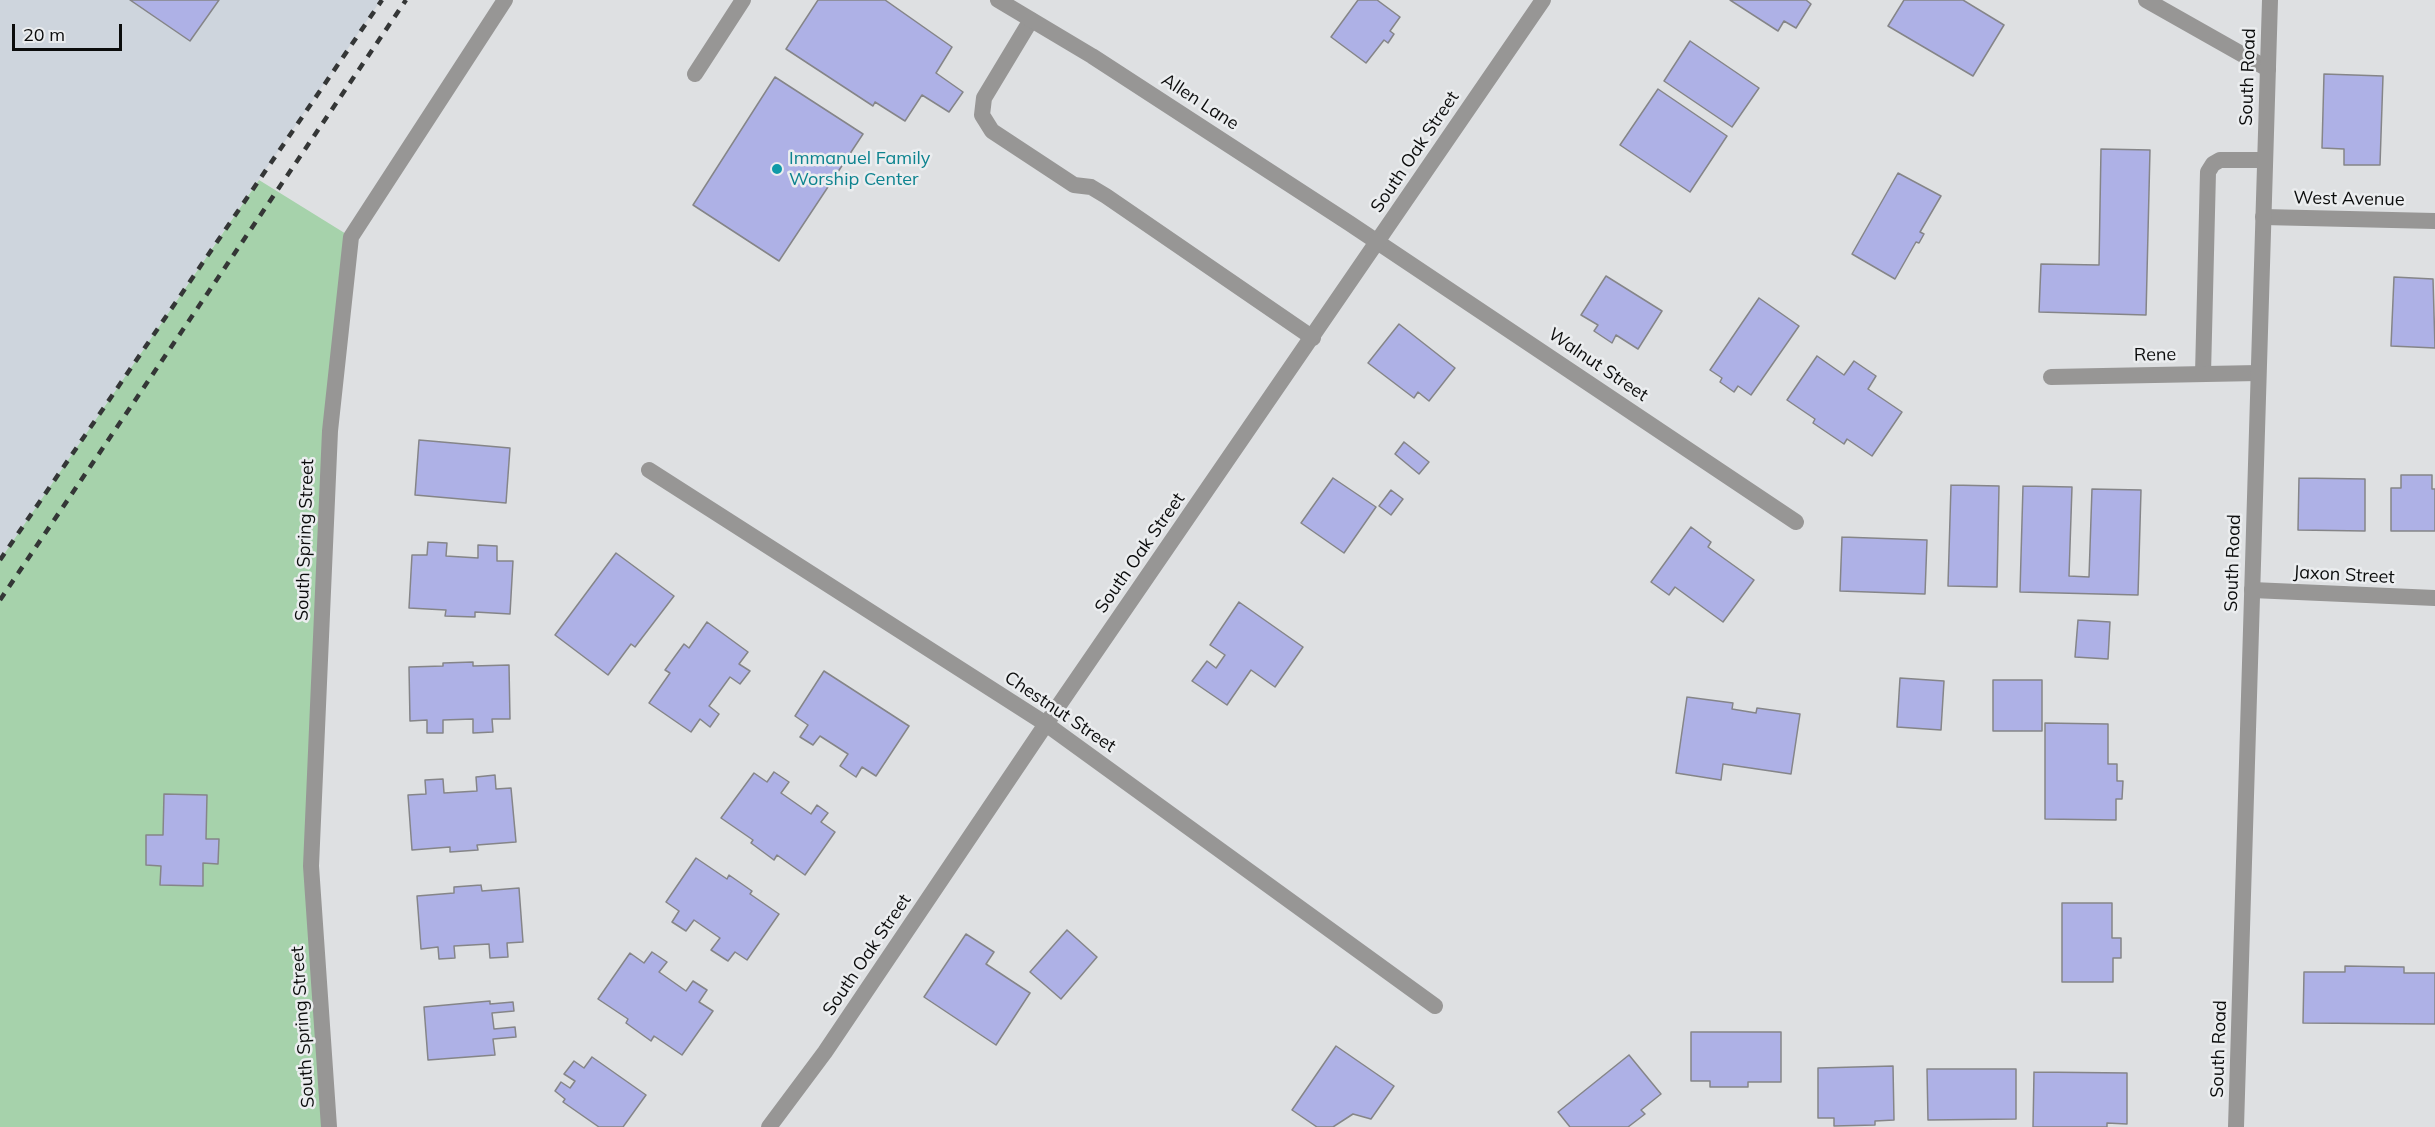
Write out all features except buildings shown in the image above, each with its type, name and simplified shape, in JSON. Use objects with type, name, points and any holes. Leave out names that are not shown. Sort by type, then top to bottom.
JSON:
[{"type":"street","name":"South Spring Street","points":[[329,1127],[311,866],[330,431],[351,237],[504,0]]},
{"type":"street","points":[[695,74],[743,0]]},
{"type":"street","name":"Allen Lane","points":[[998,0],[1092,56],[1378,242]]},
{"type":"street","name":"South Oak Street","points":[[769,1127],[825,1052],[1046,723],[1313,338],[1543,0]]},
{"type":"street","points":[[2146,0],[2268,69]]},
{"type":"street","name":"South Road","points":[[2236,1127],[2270,0]]},
{"type":"street","points":[[1031,20],[984,98],[982,115],[992,130],[1074,185],[1091,187],[1099,192],[1313,338]]},
{"type":"street","points":[[2203,374],[2208,172],[2213,164],[2220,160],[2265,160]]},
{"type":"street","name":"West Avenue","points":[[2263,217],[2435,221]]},
{"type":"street","name":"Walnut Street","points":[[1378,242],[1796,522]]},
{"type":"street","name":"Rene","points":[[2051,377],[2259,373]]},
{"type":"street","name":"Chestnut Street","points":[[649,470],[1046,723],[1435,1006]]},
{"type":"street","name":"Jaxon Street","points":[[2252,590],[2435,598]]},
{"type":"shaded area","points":[[0,0],[381,0],[0,560]]},
{"type":"green space","points":[[259,180],[351,237],[330,431],[311,866],[329,1127],[0,1127],[0,560]]},
{"type":"railway","points":[[0,560],[382,0]]},
{"type":"railway","points":[[0,600],[406,0]]},
{"type":"place","name":"Immanuel Family Worship Center","points":[[777,169]]}]
